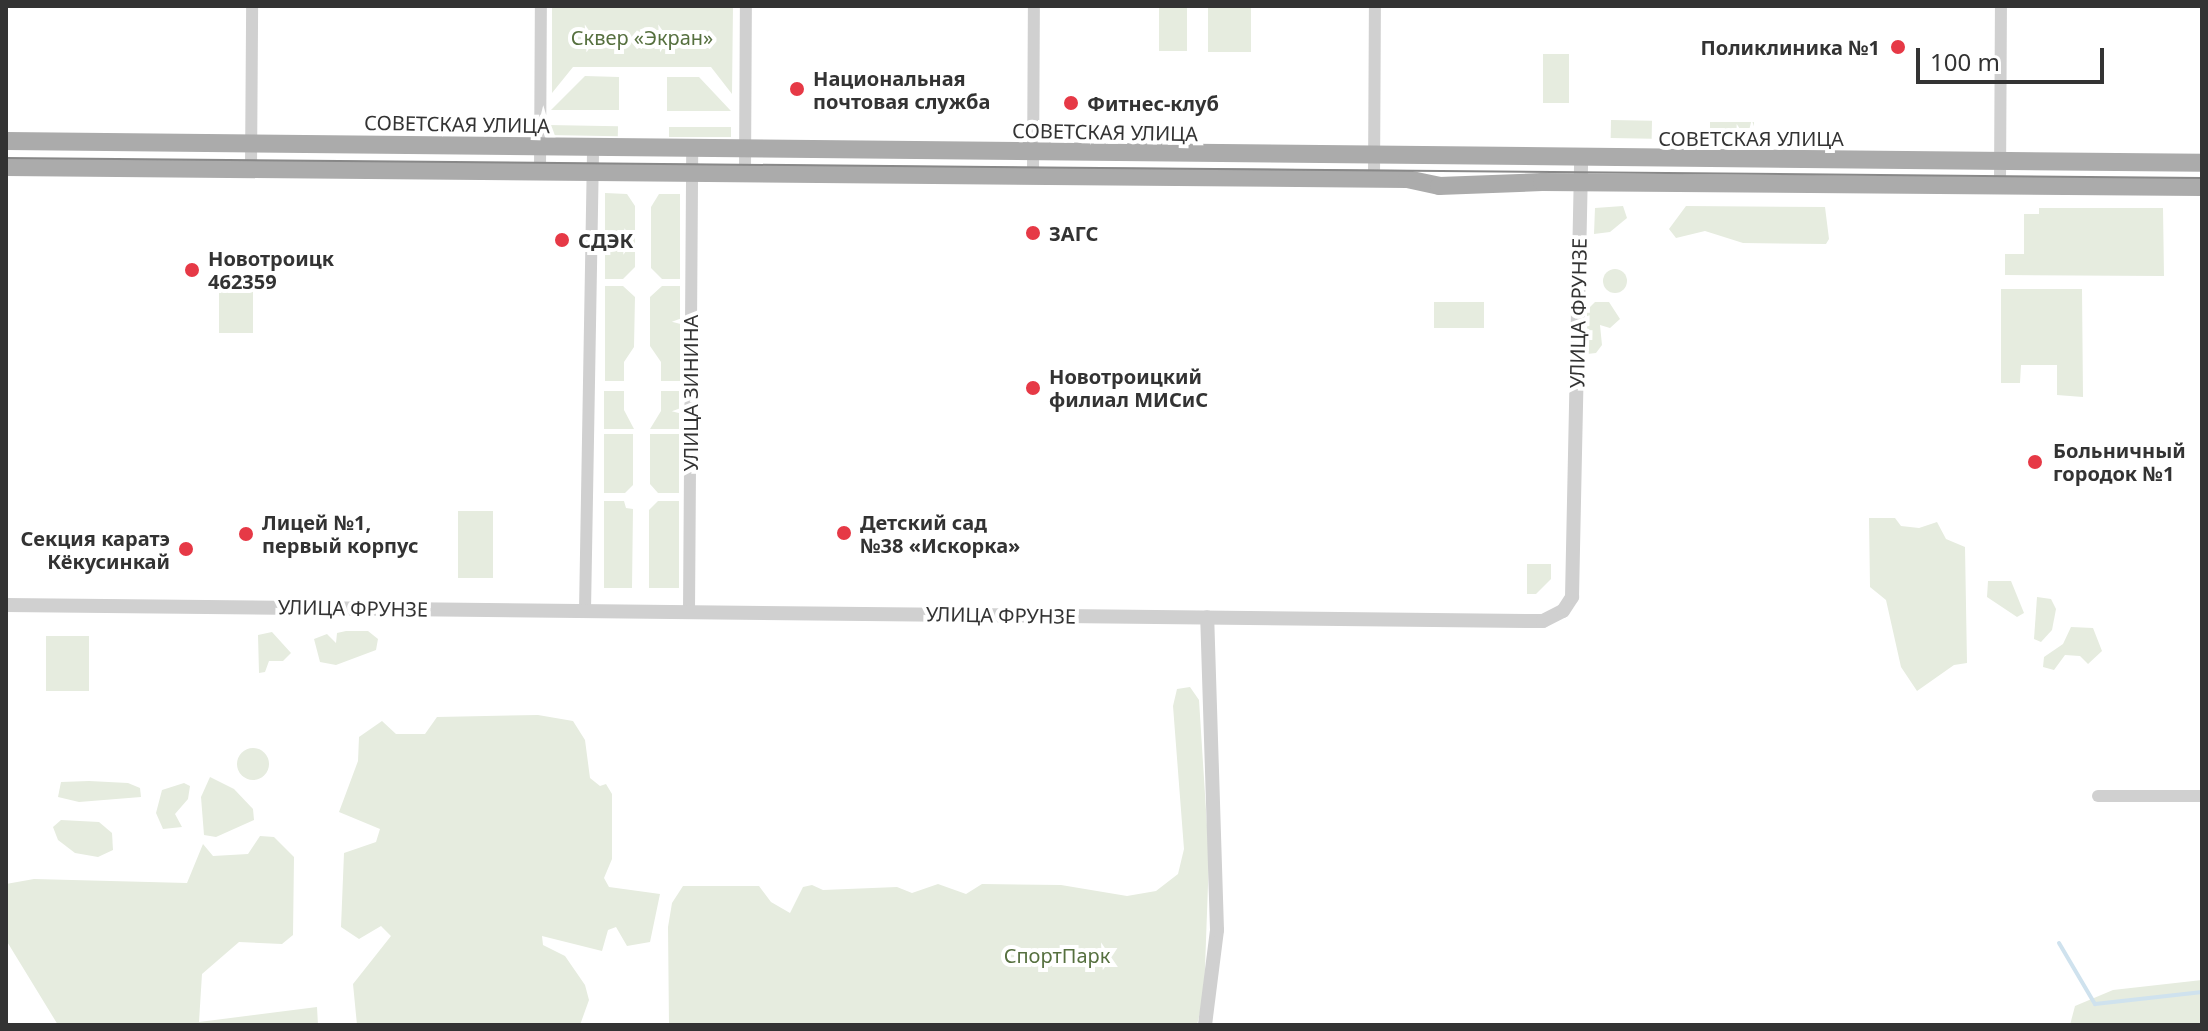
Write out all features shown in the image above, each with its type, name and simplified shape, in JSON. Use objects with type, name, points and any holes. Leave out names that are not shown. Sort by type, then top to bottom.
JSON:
[{"type":"main road","name":"СОВЕТСКАЯ УЛИЦА","points":[[6,141],[1374,157],[1515,152],[1581,159],[2202,163]]},
{"type":"main road","points":[[6,167],[1374,179],[1439,186],[1580,182],[2202,187]]},
{"type":"street","points":[[251,169],[252,6]]},
{"type":"street","points":[[540,172],[541,6]]},
{"type":"street","points":[[745,174],[746,6]]},
{"type":"street","points":[[1033,176],[1034,6]]},
{"type":"street","points":[[1374,179],[1375,6]]},
{"type":"street","points":[[2000,186],[2001,6]]},
{"type":"street","points":[[585,611],[593,148]]},
{"type":"street","name":"УЛИЦА ЗИНИНА","points":[[689,612],[692,149]]},
{"type":"street","name":"УЛИЦА ФРУНЗЕ","points":[[6,605],[1543,621],[1563,611],[1572,597],[1581,159]]},
{"type":"street","points":[[1205,1025],[1217,930],[1207,617]]},
{"type":"street","points":[[2098,796],[2202,796]]},
{"type":"green space","name":"Сквер «Экран»","points":[[552,6],[733,6],[732,94],[711,67],[573,67],[552,93]]},
{"type":"green space","points":[[1159,6],[1187,6],[1187,51],[1159,51]]},
{"type":"green space","points":[[1208,6],[1251,6],[1251,52],[1208,52]]},
{"type":"green space","points":[[1543,54],[1569,54],[1569,103],[1543,103]]},
{"type":"green space","points":[[585,76],[619,77],[619,110],[551,110]]},
{"type":"green space","points":[[667,77],[699,77],[731,111],[667,111]]},
{"type":"green space","points":[[1611,120],[1652,121],[1652,139],[1611,138]]},
{"type":"green space","points":[[1710,122],[1754,122],[1754,138],[1710,138]]},
{"type":"green space","points":[[548,125],[618,126],[618,136],[548,135]]},
{"type":"green space","points":[[669,127],[731,127],[731,137],[669,137]]},
{"type":"green space","points":[[605,193],[627,194],[635,206],[635,267],[623,279],[605,279]]},
{"type":"green space","points":[[659,194],[680,194],[680,279],[662,279],[651,268],[651,207]]},
{"type":"green space","points":[[1623,206],[1627,218],[1610,232],[1594,234],[1595,208]]},
{"type":"green space","points":[[1686,206],[1825,207],[1829,239],[1826,244],[1743,243],[1705,231],[1676,238],[1669,229]]},
{"type":"green space","points":[[2039,208],[2163,208],[2164,276],[2005,275],[2005,254],[2024,254],[2024,214],[2039,214]]},
{"type":"green space","points":[[1615,269],[1624,272],[1627,281],[1624,290],[1615,293],[1606,290],[1603,281],[1606,272]]},
{"type":"green space","points":[[219,273],[253,273],[253,333],[219,333]]},
{"type":"green space","points":[[605,286],[623,286],[635,297],[634,347],[624,362],[624,381],[605,381]]},
{"type":"green space","points":[[662,286],[680,286],[680,381],[661,381],[661,362],[650,346],[650,297]]},
{"type":"green space","points":[[2001,289],[2082,289],[2083,397],[2057,395],[2057,365],[2021,365],[2020,383],[2001,383]]},
{"type":"green space","points":[[1434,302],[1484,302],[1484,328],[1434,328]]},
{"type":"green space","points":[[1595,302],[1609,302],[1620,319],[1610,328],[1600,325],[1602,345],[1596,353],[1587,354],[1587,310]]},
{"type":"green space","points":[[604,391],[624,391],[624,410],[634,429],[604,429]]},
{"type":"green space","points":[[661,391],[679,391],[679,429],[650,429],[661,411]]},
{"type":"green space","points":[[604,434],[633,434],[633,485],[625,493],[604,493]]},
{"type":"green space","points":[[650,434],[679,434],[679,493],[658,493],[650,484]]},
{"type":"green space","points":[[604,501],[624,501],[626,508],[633,509],[632,588],[604,588]]},
{"type":"green space","points":[[658,501],[679,501],[679,588],[649,588],[649,510]]},
{"type":"green space","points":[[458,511],[493,511],[493,578],[458,578]]},
{"type":"green space","points":[[1869,518],[1895,518],[1901,526],[1919,528],[1937,522],[1946,539],[1965,547],[1967,663],[1954,665],[1917,691],[1901,667],[1886,600],[1870,587]]},
{"type":"green space","points":[[1527,564],[1551,564],[1551,579],[1536,594],[1527,594]]},
{"type":"green space","points":[[1988,581],[2011,581],[2024,613],[2017,617],[1987,597]]},
{"type":"green space","points":[[2037,597],[2051,599],[2056,609],[2052,630],[2041,642],[2034,639]]},
{"type":"green space","points":[[2071,627],[2093,628],[2102,651],[2088,664],[2080,656],[2065,655],[2054,670],[2043,667],[2044,657],[2063,644]]},
{"type":"green space","points":[[368,631],[378,639],[376,650],[336,665],[320,662],[314,639],[327,634],[336,643],[337,633]]},
{"type":"green space","points":[[272,632],[291,653],[283,661],[269,661],[265,672],[259,673],[258,635]]},
{"type":"green space","points":[[46,636],[89,636],[89,691],[46,691]]},
{"type":"green space","name":"СпортПарк","points":[[1190,687],[1199,700],[1209,857],[1204,996],[1197,1025],[669,1025],[668,927],[672,903],[683,886],[759,886],[771,902],[790,913],[803,887],[812,885],[823,890],[897,887],[912,893],[938,884],[966,894],[982,884],[1061,885],[1127,896],[1156,891],[1178,874],[1184,849],[1173,706],[1177,689]]},
{"type":"green space","points":[[538,715],[573,721],[585,740],[590,778],[600,786],[606,784],[612,794],[612,859],[604,878],[609,887],[660,894],[650,942],[627,946],[616,927],[608,930],[602,951],[542,936],[543,945],[565,956],[585,985],[589,1000],[580,1025],[357,1025],[353,984],[391,936],[381,926],[359,939],[341,927],[344,853],[376,842],[380,829],[339,812],[358,761],[359,737],[382,721],[396,734],[425,734],[437,717]]},
{"type":"green space","points":[[253,748],[264,753],[269,764],[264,775],[253,780],[242,775],[237,764],[242,753]]},
{"type":"green space","points":[[210,777],[234,789],[253,809],[254,820],[216,837],[204,835],[201,797]]},
{"type":"green space","points":[[61,782],[128,783],[140,788],[141,797],[79,802],[58,797]]},
{"type":"green space","points":[[184,783],[190,786],[188,799],[175,814],[182,827],[163,829],[156,813],[162,790]]},
{"type":"green space","points":[[61,820],[99,822],[112,833],[113,850],[98,857],[75,853],[58,840],[53,827]]},
{"type":"green space","points":[[260,836],[274,837],[294,857],[293,935],[282,944],[239,942],[202,974],[199,1022],[317,1007],[318,1025],[58,1025],[6,940],[6,884],[34,879],[187,883],[203,844],[213,856],[248,854]]},
{"type":"green space","points":[[2202,980],[2202,1025],[2070,1025],[2075,1006],[2113,990]]},
{"type":"waterway","points":[[2059,943],[2095,1004],[2202,992]]},
{"type":"tram line","points":[[6,158],[2202,178]]},
{"type":"place","name":"Поликлиника №1","points":[[1898,47]]},
{"type":"place","name":"Национальная почтовая служба","points":[[797,89]]},
{"type":"place","name":"Фитнес-клуб","points":[[1071,103]]},
{"type":"place","name":"ЗАГС","points":[[1033,233]]},
{"type":"place","name":"СДЭК","points":[[562,240]]},
{"type":"place","name":"Новотроицк 462359","points":[[192,270]]},
{"type":"place","name":"Новотроицкий филиал МИСиС","points":[[1033,388]]},
{"type":"place","name":"Больничный городок №1","points":[[2035,462]]},
{"type":"place","name":"Детский сад №38 «Искорка»","points":[[844,533]]},
{"type":"place","name":"Лицей №1, первый корпус","points":[[246,534]]},
{"type":"place","name":"Секция каратэ Кёкусинкай","points":[[186,549]]}]
